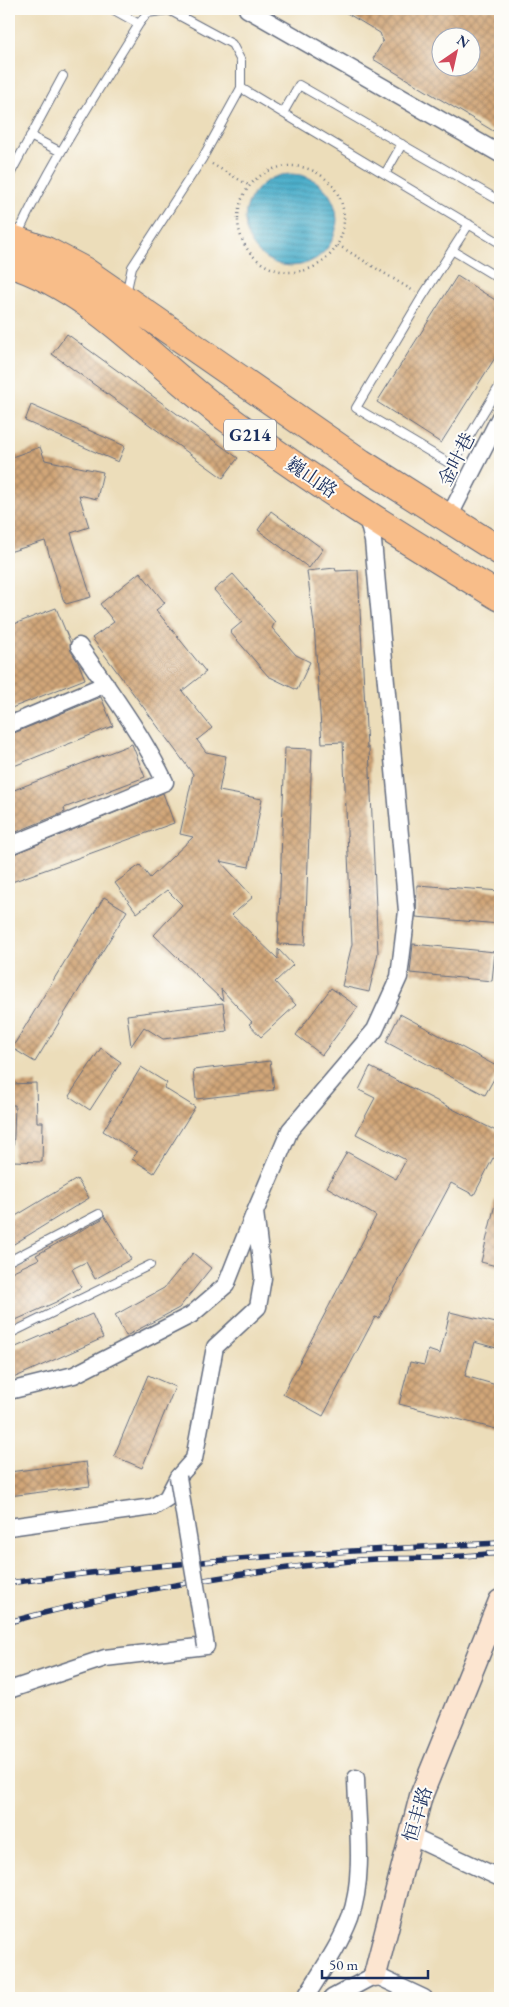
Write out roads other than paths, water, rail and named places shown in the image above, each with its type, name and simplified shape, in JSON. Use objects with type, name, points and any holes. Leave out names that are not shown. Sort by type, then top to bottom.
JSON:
[{"type":"highway","name":"巍山路","points":[[11,250],[65,261],[125,299],[263,396],[500,552]]},
{"type":"highway","name":"巍山路","points":[[11,250],[54,282],[77,296],[221,414],[366,513],[500,597]]},
{"type":"highway","points":[[109,321],[125,299]]},
{"type":"street","points":[[247,9],[500,154]]},
{"type":"street","name":"金叶巷","points":[[448,519],[500,417]]},
{"type":"street","points":[[9,1390],[74,1375],[191,1315],[226,1285],[290,1130],[375,1030],[399,977],[406,911],[373,541],[366,513]]},
{"type":"street","points":[[9,846],[166,782],[157,764],[106,684],[79,646]]},
{"type":"street","points":[[9,725],[106,684]]},
{"type":"street","points":[[9,1527],[153,1507],[167,1498],[178,1477],[194,1459],[215,1347],[258,1308],[263,1278],[255,1212]]},
{"type":"street","points":[[9,1690],[105,1658],[206,1646],[178,1477]]},
{"type":"street","name":"恒丰路","points":[[375,1975],[421,1796],[498,1607]]},
{"type":"street","points":[[305,1998],[338,1945],[354,1902],[358,1868],[356,1778]]},
{"type":"street","points":[[410,1836],[500,1878]]},
{"type":"street","points":[[332,1998],[375,1975],[424,1998]]},
{"type":"lane","points":[[112,9],[139,24]]},
{"type":"lane","points":[[11,250],[28,212],[61,152],[139,24],[147,13],[169,10],[232,44],[241,61],[241,88],[202,159],[132,267],[125,299]]},
{"type":"lane","points":[[9,176],[63,76]]},
{"type":"lane","points":[[283,113],[299,85],[500,201]]},
{"type":"lane","points":[[241,88],[500,243]]},
{"type":"lane","points":[[30,136],[61,152]]},
{"type":"lane","points":[[385,174],[402,144]]},
{"type":"lane","points":[[469,224],[422,297],[356,408],[452,465],[500,385]]},
{"type":"lane","points":[[452,250],[500,279]]},
{"type":"lane","points":[[9,1261],[100,1214]]},
{"type":"lane","points":[[9,1334],[150,1265]]},
{"type":"water","points":[[291,174],[309,177],[324,187],[334,202],[337,220],[334,238],[324,253],[309,263],[291,266],[273,263],[258,253],[248,238],[245,220],[248,202],[258,187],[273,177]]},
{"type":"railway","points":[[9,1583],[70,1575],[254,1558],[500,1543]]},
{"type":"railway","points":[[9,1622],[96,1601],[227,1576],[368,1559],[443,1558],[500,1553]]}]
